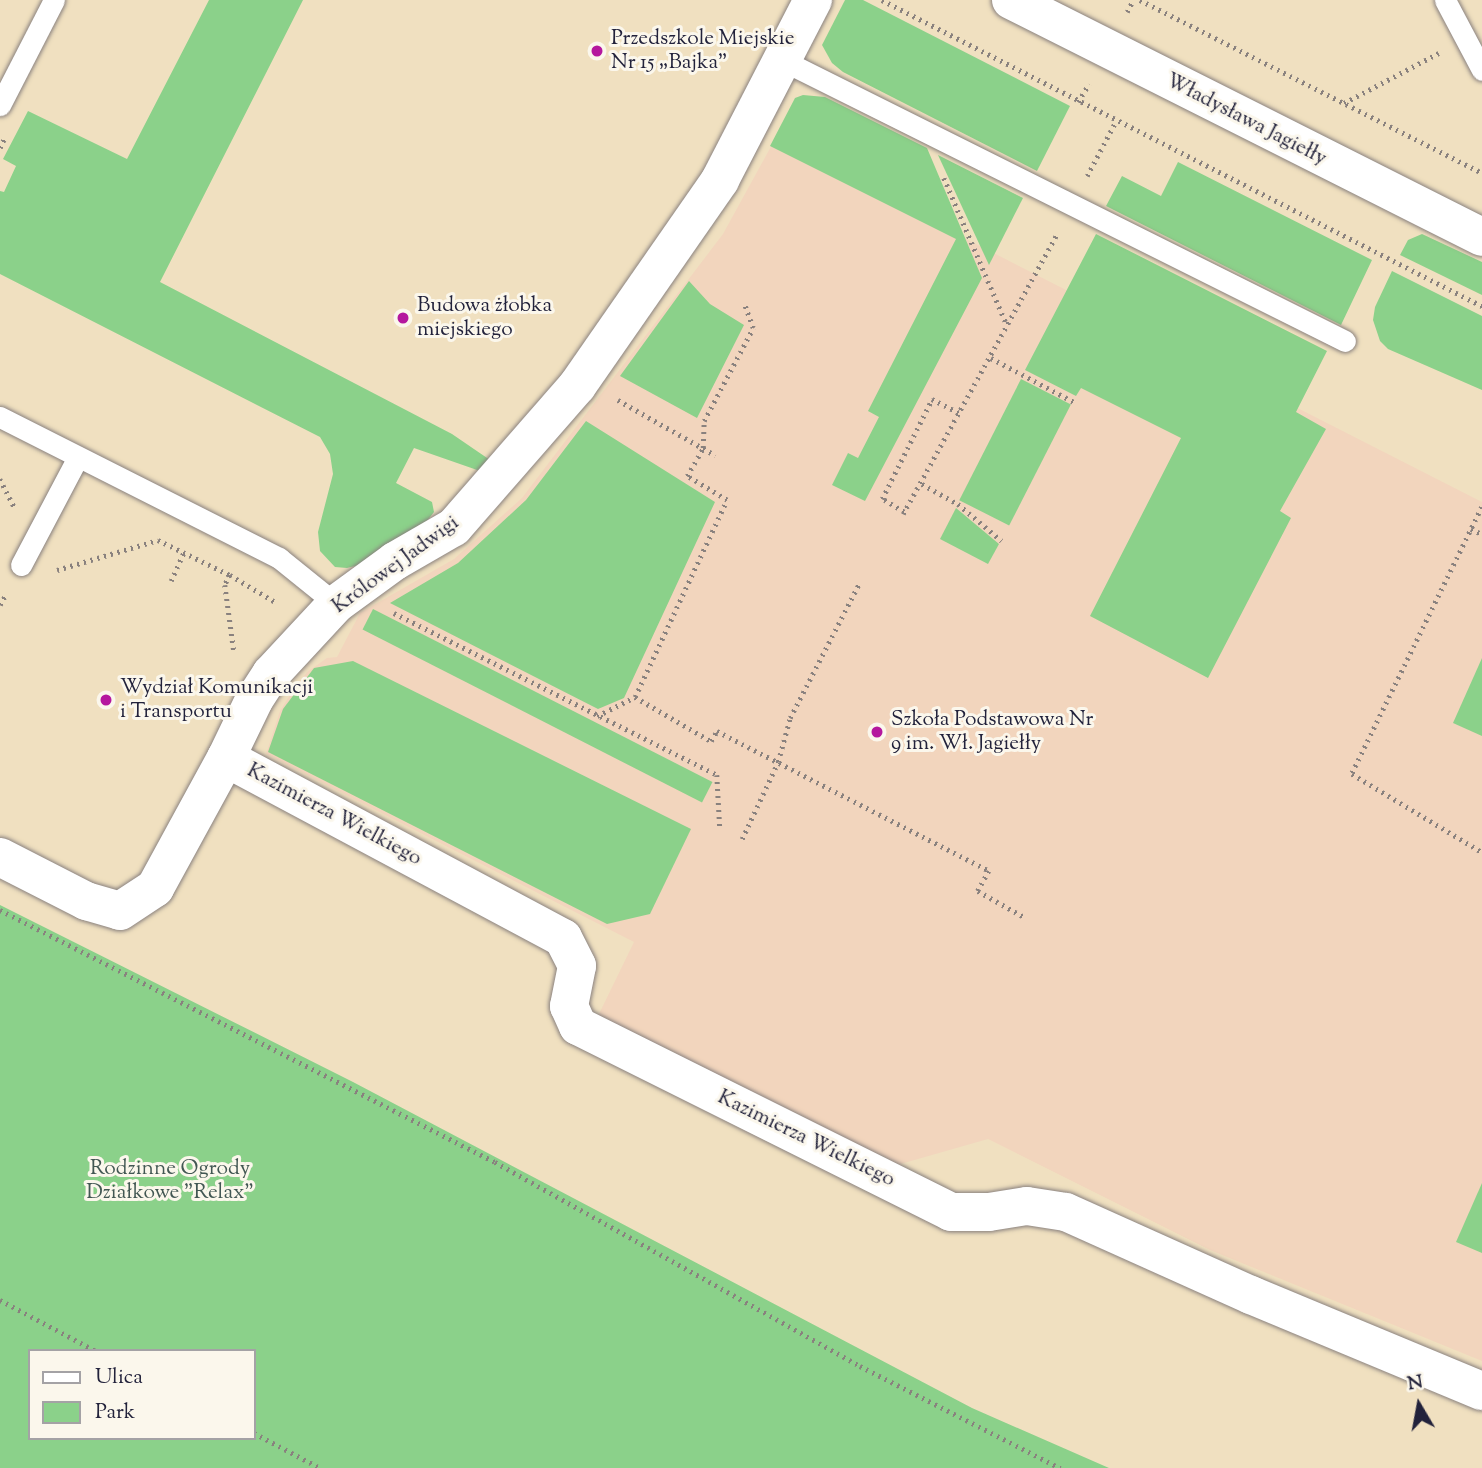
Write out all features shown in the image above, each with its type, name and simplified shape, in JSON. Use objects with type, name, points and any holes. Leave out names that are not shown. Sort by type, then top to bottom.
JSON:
[{"type":"street","name":"Królowej Jadwigi","points":[[0,857],[86,901],[120,911],[155,888],[226,758],[254,700],[271,674],[327,615],[395,561],[454,527],[577,386],[720,180],[813,0]]},
{"type":"street","name":"Władysława Jagiełły","points":[[1011,0],[1482,237]]},
{"type":"street","name":"Kazimierza Wielkiego","points":[[226,758],[563,938],[577,966],[569,1006],[578,1026],[951,1212],[989,1212],[1027,1206],[1066,1212],[1262,1300],[1482,1391]]},
{"type":"lane","points":[[0,104],[54,0]]},
{"type":"lane","points":[[1445,0],[1482,71]]},
{"type":"lane","points":[[782,60],[1345,341]]},
{"type":"lane","points":[[0,417],[279,558],[327,615]]},
{"type":"lane","points":[[21,565],[78,457]]},
{"type":"path","points":[[882,0],[1482,306]]},
{"type":"path","points":[[1140,0],[1482,173]]},
{"type":"path","points":[[1343,103],[1465,39]]},
{"type":"path","points":[[925,133],[1007,325]]},
{"type":"path","points":[[961,414],[932,399],[882,499],[904,513],[961,414],[1034,278]]},
{"type":"path","points":[[597,716],[635,697],[727,500],[687,477],[703,448],[704,421],[753,328],[744,303]]},
{"type":"path","points":[[991,358],[1074,402]]},
{"type":"path","points":[[614,397],[715,455]]},
{"type":"path","points":[[922,484],[958,504],[1002,541]]},
{"type":"path","points":[[1482,507],[1353,774],[1482,852]]},
{"type":"path","points":[[1471,529],[1482,534]]},
{"type":"path","points":[[0,605],[21,565],[42,575],[158,540],[230,575],[327,615]]},
{"type":"path","points":[[171,581],[184,552]]},
{"type":"path","points":[[230,575],[225,584],[238,681],[254,700]]},
{"type":"path","points":[[742,839],[778,762],[790,718],[859,584]]},
{"type":"path","points":[[382,607],[717,775],[720,829]]},
{"type":"path","points":[[635,697],[710,741],[717,731],[989,871],[978,891],[1026,918]]},
{"type":"path","points":[[0,910],[495,1162],[860,1366],[1060,1468]]},
{"type":"path","points":[[0,1300],[92,1349]]},
{"type":"path","points":[[256,1434],[320,1468]]},
{"type":"shaded area","name":"Szkoła Podstawowa Nr 9 im. Wł. Jagiełły","points":[[774,141],[1482,502],[1482,1361],[1210,1250],[988,1139],[897,1165],[598,1016],[634,942],[266,754],[280,711],[288,698],[307,672],[327,658],[337,657],[360,613],[454,559],[522,498],[723,234]]},
{"type":"green space","points":[[209,0],[303,0],[160,282],[452,434],[490,460],[480,471],[414,448],[396,483],[432,502],[434,512],[423,526],[359,565],[335,567],[320,551],[318,532],[333,474],[330,454],[320,437],[0,274],[0,191],[4,192],[16,166],[3,159],[28,111],[127,159]]},
{"type":"green space","points":[[845,0],[863,0],[1070,106],[1037,171],[843,72],[832,63],[822,45]]},
{"type":"green space","points":[[803,95],[825,97],[927,148],[982,278],[865,501],[832,485],[848,453],[858,458],[879,417],[868,411],[956,239],[770,146],[795,98]]},
{"type":"green space","points":[[938,155],[1023,198],[989,265]]},
{"type":"green space","points":[[1178,162],[1372,260],[1341,325],[1106,206],[1122,176],[1161,196]]},
{"type":"green space","points":[[1096,234],[1327,351],[1296,412],[1326,429],[1280,511],[1291,518],[1208,678],[1090,616],[1181,438],[1081,388],[1076,396],[1025,370]]},
{"type":"green space","points":[[1422,234],[1482,262],[1482,295],[1400,255],[1408,240]]},
{"type":"green space","points":[[1392,271],[1482,316],[1482,390],[1388,349],[1380,341],[1373,320],[1375,307]]},
{"type":"green space","points":[[689,281],[710,304],[744,325],[697,418],[620,376]]},
{"type":"green space","points":[[1021,379],[1071,404],[1009,526],[959,500]]},
{"type":"green space","points":[[586,421],[715,502],[624,698],[598,709],[390,603],[458,563],[526,500]]},
{"type":"green space","points":[[956,508],[999,544],[988,564],[940,539]]},
{"type":"green space","points":[[373,609],[712,782],[702,802],[363,629]]},
{"type":"green space","points":[[1482,658],[1482,736],[1453,723]]},
{"type":"green space","points":[[353,661],[691,829],[650,914],[607,924],[268,752],[283,709],[314,668]]},
{"type":"green space","name":"Rodzinne Ogrody Działkowe \"Relax\"","points":[[0,905],[353,1082],[972,1408],[1109,1468],[0,1468]]},
{"type":"green space","points":[[1482,1183],[1482,1253],[1456,1242]]},
{"type":"place","name":"Przedszkole Miejskie Nr 15 „Bajka”","points":[[597,51]]},
{"type":"place","name":"Budowa żłobka miejskiego","points":[[403,318]]},
{"type":"place","name":"Wydział Komunikacji i Transportu","points":[[106,700]]},
{"type":"place","name":"Szkoła Podstawowa Nr 9 im. Wł. Jagiełły","points":[[877,732]]}]
